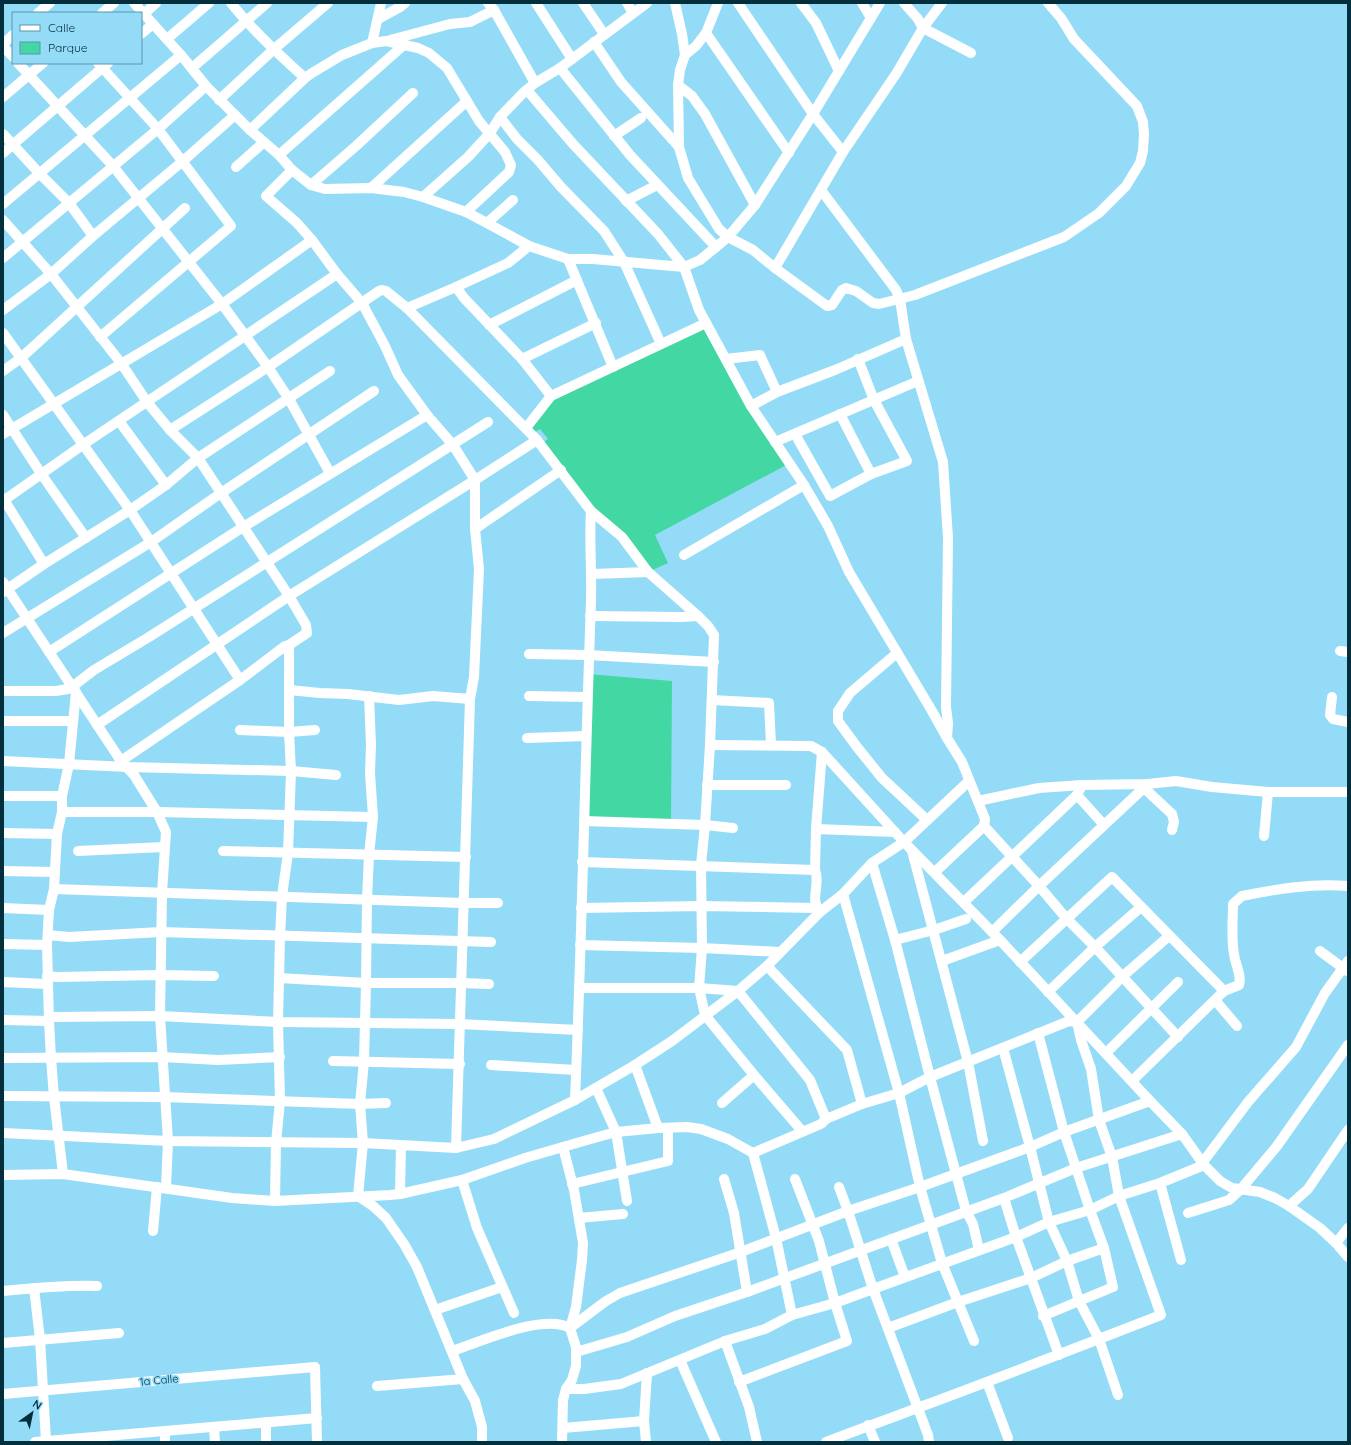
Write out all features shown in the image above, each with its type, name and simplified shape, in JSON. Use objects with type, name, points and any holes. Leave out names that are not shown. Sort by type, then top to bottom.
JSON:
[{"type":"street","points":[[103,12],[114,3]]},
{"type":"street","points":[[134,3],[182,55],[206,86],[250,130],[279,155],[292,170],[311,185],[326,189],[371,188],[404,192],[423,197],[466,212],[529,246],[568,259],[594,259],[684,267],[700,260],[728,237],[755,205],[789,153],[880,3]]},
{"type":"street","points":[[144,14],[156,3]]},
{"type":"street","points":[[167,40],[209,3]]},
{"type":"street","points":[[231,3],[273,50],[305,78]]},
{"type":"street","points":[[192,68],[267,3]]},
{"type":"street","points":[[220,100],[273,50],[328,3]]},
{"type":"street","points":[[372,43],[381,3]]},
{"type":"street","points":[[378,19],[405,3]]},
{"type":"street","points":[[536,3],[572,59]]},
{"type":"street","points":[[583,3],[604,34]]},
{"type":"street","points":[[627,3],[633,13]]},
{"type":"street","points":[[423,197],[468,157],[490,133],[500,117],[531,86],[560,68],[647,3]]},
{"type":"street","points":[[676,3],[685,55],[680,70],[678,85],[679,146],[688,178],[719,229],[728,237],[754,250],[775,268],[827,306],[832,305],[842,290],[846,288],[856,291],[873,303],[879,304],[915,295],[1064,237],[1099,213],[1126,186],[1140,163],[1143,151],[1143,122],[1137,106],[1074,38],[1061,18],[1048,3]]},
{"type":"street","points":[[685,55],[696,46],[706,33],[718,3]]},
{"type":"street","points":[[738,3],[813,114],[844,152]]},
{"type":"street","points":[[801,3],[816,23],[839,71]]},
{"type":"street","points":[[862,3],[871,18]]},
{"type":"street","points":[[904,3],[918,19],[923,28],[971,53]]},
{"type":"street","points":[[775,268],[844,152],[896,74],[923,28],[942,3]]},
{"type":"street","points":[[250,130],[305,78],[342,55],[372,43],[402,41],[450,24],[470,22],[491,7],[531,86],[573,144],[658,234],[684,267],[699,310],[751,406],[804,485],[828,526],[849,572],[962,762],[985,819],[984,826],[935,872]]},
{"type":"street","points":[[142,33],[153,24]]},
{"type":"street","points":[[706,33],[789,153]]},
{"type":"street","points":[[12,36],[3,45],[12,56]]},
{"type":"street","points":[[402,41],[429,53],[447,68],[479,121],[505,152],[511,165],[510,172],[466,212]]},
{"type":"street","points":[[279,155],[402,41]]},
{"type":"street","points":[[594,42],[621,82],[679,146]]},
{"type":"street","points":[[3,204],[182,55]]},
{"type":"street","points":[[19,64],[113,166],[222,304],[268,367],[289,399],[330,473]]},
{"type":"street","points":[[3,97],[42,64]]},
{"type":"street","points":[[3,153],[103,65],[158,129],[231,226],[100,337]]},
{"type":"street","points":[[560,68],[614,136],[657,185],[716,247]]},
{"type":"street","points":[[678,85],[692,96],[705,114],[755,205]]},
{"type":"street","points":[[3,258],[158,129],[206,86]]},
{"type":"street","points":[[311,185],[413,93]]},
{"type":"street","points":[[371,188],[467,101]]},
{"type":"street","points":[[3,310],[51,274],[138,197],[235,115]]},
{"type":"street","points":[[500,117],[517,139],[604,231],[624,262],[661,344]]},
{"type":"street","points":[[614,136],[641,118]]},
{"type":"street","points":[[3,134],[69,203],[94,236]]},
{"type":"street","points":[[236,167],[264,142]]},
{"type":"street","points":[[292,170],[266,196],[297,223],[362,303],[385,346],[398,375],[427,414],[453,445],[475,480],[475,529],[479,568],[474,677],[470,699],[466,857],[463,903],[460,1064],[456,1148]]},
{"type":"street","points":[[626,201],[657,185]]},
{"type":"street","points":[[821,190],[896,290],[900,299],[906,338],[943,462],[948,538],[947,738]]},
{"type":"street","points":[[487,223],[513,200]]},
{"type":"street","points":[[3,371],[21,358],[76,306],[185,208]]},
{"type":"street","points":[[3,220],[51,274],[121,363],[147,402],[170,430],[198,458],[289,596],[306,625],[307,633],[285,646],[124,764]]},
{"type":"street","points":[[3,434],[222,304],[312,240]]},
{"type":"street","points":[[407,308],[508,263],[529,246]]},
{"type":"street","points":[[568,259],[596,323],[613,367]]},
{"type":"street","points":[[44,564],[4,499],[42,475],[84,444],[337,274]]},
{"type":"street","points":[[489,325],[577,280]]},
{"type":"street","points":[[456,287],[489,325],[522,359],[551,396]]},
{"type":"street","points":[[170,430],[268,367],[382,290],[389,293],[407,308],[526,428],[561,470],[591,511],[622,537],[648,572],[708,626],[714,635],[714,662],[705,825],[701,866],[702,948],[699,988],[705,1015],[802,1131]]},
{"type":"street","points":[[522,359],[596,323]]},
{"type":"street","points":[[526,428],[551,396],[706,323]]},
{"type":"street","points":[[3,333],[130,510],[240,680]]},
{"type":"street","points":[[751,406],[777,392],[835,370],[906,338]]},
{"type":"street","points":[[726,359],[760,355],[777,392]]},
{"type":"street","points":[[795,434],[830,496],[871,474],[906,461],[874,400],[858,359]]},
{"type":"street","points":[[153,1231],[168,1141],[160,1016],[162,893],[166,832],[157,812],[134,775],[124,764],[97,725],[5,587],[130,510],[166,485],[198,458],[330,371]]},
{"type":"street","points":[[775,442],[918,381]]},
{"type":"street","points":[[3,633],[151,542],[221,493],[374,391]]},
{"type":"street","points":[[49,652],[243,527],[427,414]]},
{"type":"street","points":[[840,414],[871,474]]},
{"type":"street","points":[[3,415],[42,475],[86,538]]},
{"type":"street","points":[[119,421],[166,485]]},
{"type":"street","points":[[3,691],[74,690],[94,670],[488,422]]},
{"type":"street","points":[[97,725],[289,596],[537,440]]},
{"type":"street","points":[[475,529],[561,470]]},
{"type":"street","points":[[684,555],[804,485]]},
{"type":"street","points":[[575,1100],[588,655],[592,574],[590,532],[591,511]]},
{"type":"street","points":[[592,574],[648,572]]},
{"type":"street","points":[[590,616],[698,616]]},
{"type":"street","points":[[275,1201],[276,1143],[280,1101],[278,1022],[280,937],[282,896],[288,853],[291,771],[288,732],[290,690],[289,645]]},
{"type":"street","points":[[898,653],[850,693],[838,711],[838,721],[882,778],[927,820]]},
{"type":"street","points":[[529,654],[588,655],[714,662]]},
{"type":"street","points":[[63,1174],[51,1058],[47,980],[47,940],[49,910],[54,889],[57,834],[62,812],[62,796],[69,764],[74,690]]},
{"type":"street","points":[[290,690],[399,700],[433,696],[470,699]]},
{"type":"street","points":[[358,1196],[363,1144],[360,1104],[364,1061],[367,899],[373,818],[368,696]]},
{"type":"street","points":[[529,696],[587,697]]},
{"type":"street","points":[[1332,697],[1330,715],[1333,720],[1348,722]]},
{"type":"street","points":[[712,700],[769,703],[771,745]]},
{"type":"street","points":[[3,721],[73,721]]},
{"type":"street","points":[[240,730],[288,732],[315,730]]},
{"type":"street","points":[[527,738],[586,736]]},
{"type":"street","points":[[710,745],[811,746],[822,752],[908,846],[964,902],[1182,1134],[1220,1181],[1232,1188],[1260,1192],[1289,1206],[1320,1228],[1348,1257]]},
{"type":"street","points":[[818,910],[815,900],[817,874],[815,870],[816,829],[822,752]]},
{"type":"street","points":[[3,761],[69,764],[124,764],[291,771],[336,775]]},
{"type":"street","points":[[3,1133],[168,1141],[363,1144],[456,1148],[494,1139],[575,1100],[635,1065],[672,1041],[738,991],[767,966],[818,910],[843,894],[872,863],[908,846],[927,820],[969,781]]},
{"type":"street","points":[[978,801],[1040,788],[1082,785],[1146,786],[1176,781],[1212,787],[1240,788],[1268,792],[1348,792]]},
{"type":"street","points":[[707,785],[786,785]]},
{"type":"street","points":[[964,902],[1077,795],[1082,785]]},
{"type":"street","points":[[992,932],[1146,786]]},
{"type":"street","points":[[1146,786],[1172,814],[1174,822],[1172,830]]},
{"type":"street","points":[[1264,836],[1268,792]]},
{"type":"street","points":[[1077,795],[1104,825]]},
{"type":"street","points":[[3,796],[62,796]]},
{"type":"street","points":[[62,812],[157,812],[373,818]]},
{"type":"street","points":[[584,821],[705,825],[733,828]]},
{"type":"street","points":[[984,826],[1066,918],[1123,976],[1150,1008],[1178,1036]]},
{"type":"street","points":[[816,829],[895,832]]},
{"type":"street","points":[[3,833],[57,834]]},
{"type":"street","points":[[908,846],[934,930],[968,1062],[983,1141]]},
{"type":"street","points":[[78,851],[164,847]]},
{"type":"street","points":[[223,851],[369,856],[466,857]]},
{"type":"street","points":[[582,862],[815,870]]},
{"type":"street","points":[[872,863],[895,940],[966,1211],[973,1224],[980,1250]]},
{"type":"street","points":[[3,871],[55,872]]},
{"type":"street","points":[[1020,962],[1112,876],[1224,991]]},
{"type":"street","points":[[1132,1081],[1224,991],[1239,985],[1240,983],[1233,954],[1233,904],[1237,899],[1242,896],[1283,888],[1332,885],[1348,886]]},
{"type":"street","points":[[54,889],[162,893],[221,893],[463,903],[498,903]]},
{"type":"street","points":[[843,894],[899,1093],[920,1188],[942,1263],[974,1341]]},
{"type":"street","points":[[581,908],[701,906],[818,910]]},
{"type":"street","points":[[1048,992],[1095,947],[1141,907]]},
{"type":"street","points":[[3,908],[49,910]]},
{"type":"street","points":[[895,940],[934,930],[966,919]]},
{"type":"street","points":[[3,944],[69,937],[161,932],[280,937],[367,937],[491,942]]},
{"type":"street","points":[[1077,1022],[1123,976],[1169,936]]},
{"type":"street","points":[[942,961],[1000,940]]},
{"type":"street","points":[[580,944],[780,952]]},
{"type":"street","points":[[566,1388],[584,1389],[621,1384],[725,1341],[765,1329],[792,1315],[835,1303],[1016,1237],[1049,1222],[1090,1210],[1119,1196],[1160,1183],[1204,1163],[1248,1102],[1296,1047],[1325,993],[1346,966],[1320,951]]},
{"type":"street","points":[[767,966],[847,1050],[862,1104]]},
{"type":"street","points":[[3,982],[47,980],[57,977],[160,975],[214,976]]},
{"type":"street","points":[[279,978],[366,983],[461,982],[489,984]]},
{"type":"street","points":[[1106,1053],[1178,982]]},
{"type":"street","points":[[579,988],[699,988],[738,991],[810,1080],[826,1118]]},
{"type":"street","points":[[1215,1000],[1238,1026]]},
{"type":"street","points":[[3,1020],[160,1016],[278,1022],[460,1024],[578,1030]]},
{"type":"street","points":[[754,1153],[821,1124],[826,1118],[862,1104],[899,1093],[930,1077],[1069,1021],[1077,1022]]},
{"type":"street","points":[[826,1442],[1059,1355],[1161,1315],[1119,1196],[1112,1157],[1099,1120],[1091,1069],[1081,1040],[1077,1022]]},
{"type":"street","points":[[1038,1033],[1064,1132],[1104,1248],[1113,1287],[1043,1316]]},
{"type":"street","points":[[1188,1213],[1229,1200],[1240,1189],[1277,1146],[1348,1045]]},
{"type":"street","points":[[1003,1048],[1049,1222],[1067,1261],[1079,1301],[1099,1339],[1118,1395]]},
{"type":"street","points":[[3,1058],[162,1057],[218,1060],[280,1057]]},
{"type":"street","points":[[333,1061],[460,1064]]},
{"type":"street","points":[[491,1065],[576,1070]]},
{"type":"street","points":[[572,1184],[668,1161],[663,1128],[635,1065]]},
{"type":"street","points":[[722,1103],[754,1075]]},
{"type":"street","points":[[596,1088],[616,1132],[627,1201]]},
{"type":"street","points":[[3,1096],[164,1097],[360,1104],[386,1103]]},
{"type":"street","points":[[570,1328],[606,1301],[620,1293],[741,1252],[848,1211],[920,1188],[1030,1147],[1064,1132],[1150,1101]]},
{"type":"street","points":[[3,1175],[63,1174],[232,1198],[275,1201],[400,1194],[462,1180],[563,1147],[616,1132],[687,1127],[709,1131],[754,1153],[776,1238],[792,1315]]},
{"type":"street","points":[[1289,1206],[1308,1189],[1348,1130]]},
{"type":"street","points":[[576,1352],[627,1337],[675,1316],[747,1292],[931,1223],[1004,1198],[1076,1168],[1182,1134]]},
{"type":"street","points":[[400,1194],[401,1146]]},
{"type":"street","points":[[562,1442],[563,1400],[566,1388],[572,1380],[576,1366],[576,1347],[570,1328],[576,1308],[582,1260],[582,1243],[579,1218],[563,1147]]},
{"type":"street","points":[[724,1179],[734,1213],[747,1292]]},
{"type":"street","points":[[739,1382],[847,1341],[813,1225],[795,1179]]},
{"type":"street","points":[[462,1180],[477,1228],[514,1313]]},
{"type":"street","points":[[1160,1183],[1181,1260]]},
{"type":"street","points":[[839,1187],[873,1289],[918,1408],[929,1442]]},
{"type":"street","points":[[358,1196],[373,1206],[386,1218],[404,1244],[417,1267],[463,1379],[475,1401],[482,1427],[482,1442]]},
{"type":"street","points":[[1004,1198],[1043,1316],[1059,1355]]},
{"type":"street","points":[[579,1218],[623,1214]]},
{"type":"street","points":[[1336,1243],[1348,1228]]},
{"type":"street","points":[[891,1239],[905,1277]]},
{"type":"street","points":[[888,1328],[958,1302],[1030,1278],[1067,1261],[1104,1248]]},
{"type":"street","points":[[3,1291],[75,1285],[97,1286]]},
{"type":"street","points":[[435,1310],[502,1287]]},
{"type":"street","points":[[34,1288],[40,1339],[47,1441]]},
{"type":"street","points":[[452,1351],[502,1333],[533,1326],[553,1323],[566,1325],[570,1328]]},
{"type":"street","points":[[3,1343],[119,1333]]},
{"type":"street","points":[[725,1341],[749,1407],[758,1442]]},
{"type":"street","points":[[680,1360],[716,1442]]},
{"type":"street","name":"1a Calle","points":[[3,1394],[315,1367],[317,1418]]},
{"type":"street","points":[[646,1442],[644,1421],[647,1373]]},
{"type":"street","points":[[376,1386],[463,1379]]},
{"type":"street","points":[[987,1382],[1008,1438]]},
{"type":"street","points":[[35,1442],[317,1418],[317,1442]]},
{"type":"street","points":[[563,1428],[644,1421]]},
{"type":"street","points":[[266,1422],[266,1442]]},
{"type":"street","points":[[214,1426],[215,1442]]},
{"type":"street","points":[[868,1426],[875,1442]]},
{"type":"street","points":[[165,1431],[165,1442]]},
{"type":"green space","points":[[706,323],[790,463],[655,535],[668,563],[648,572],[591,511],[541,444],[548,439],[540,429],[532,434],[526,428],[551,396]]},
{"type":"green space","points":[[588,674],[672,681],[671,824],[584,821]]}]
